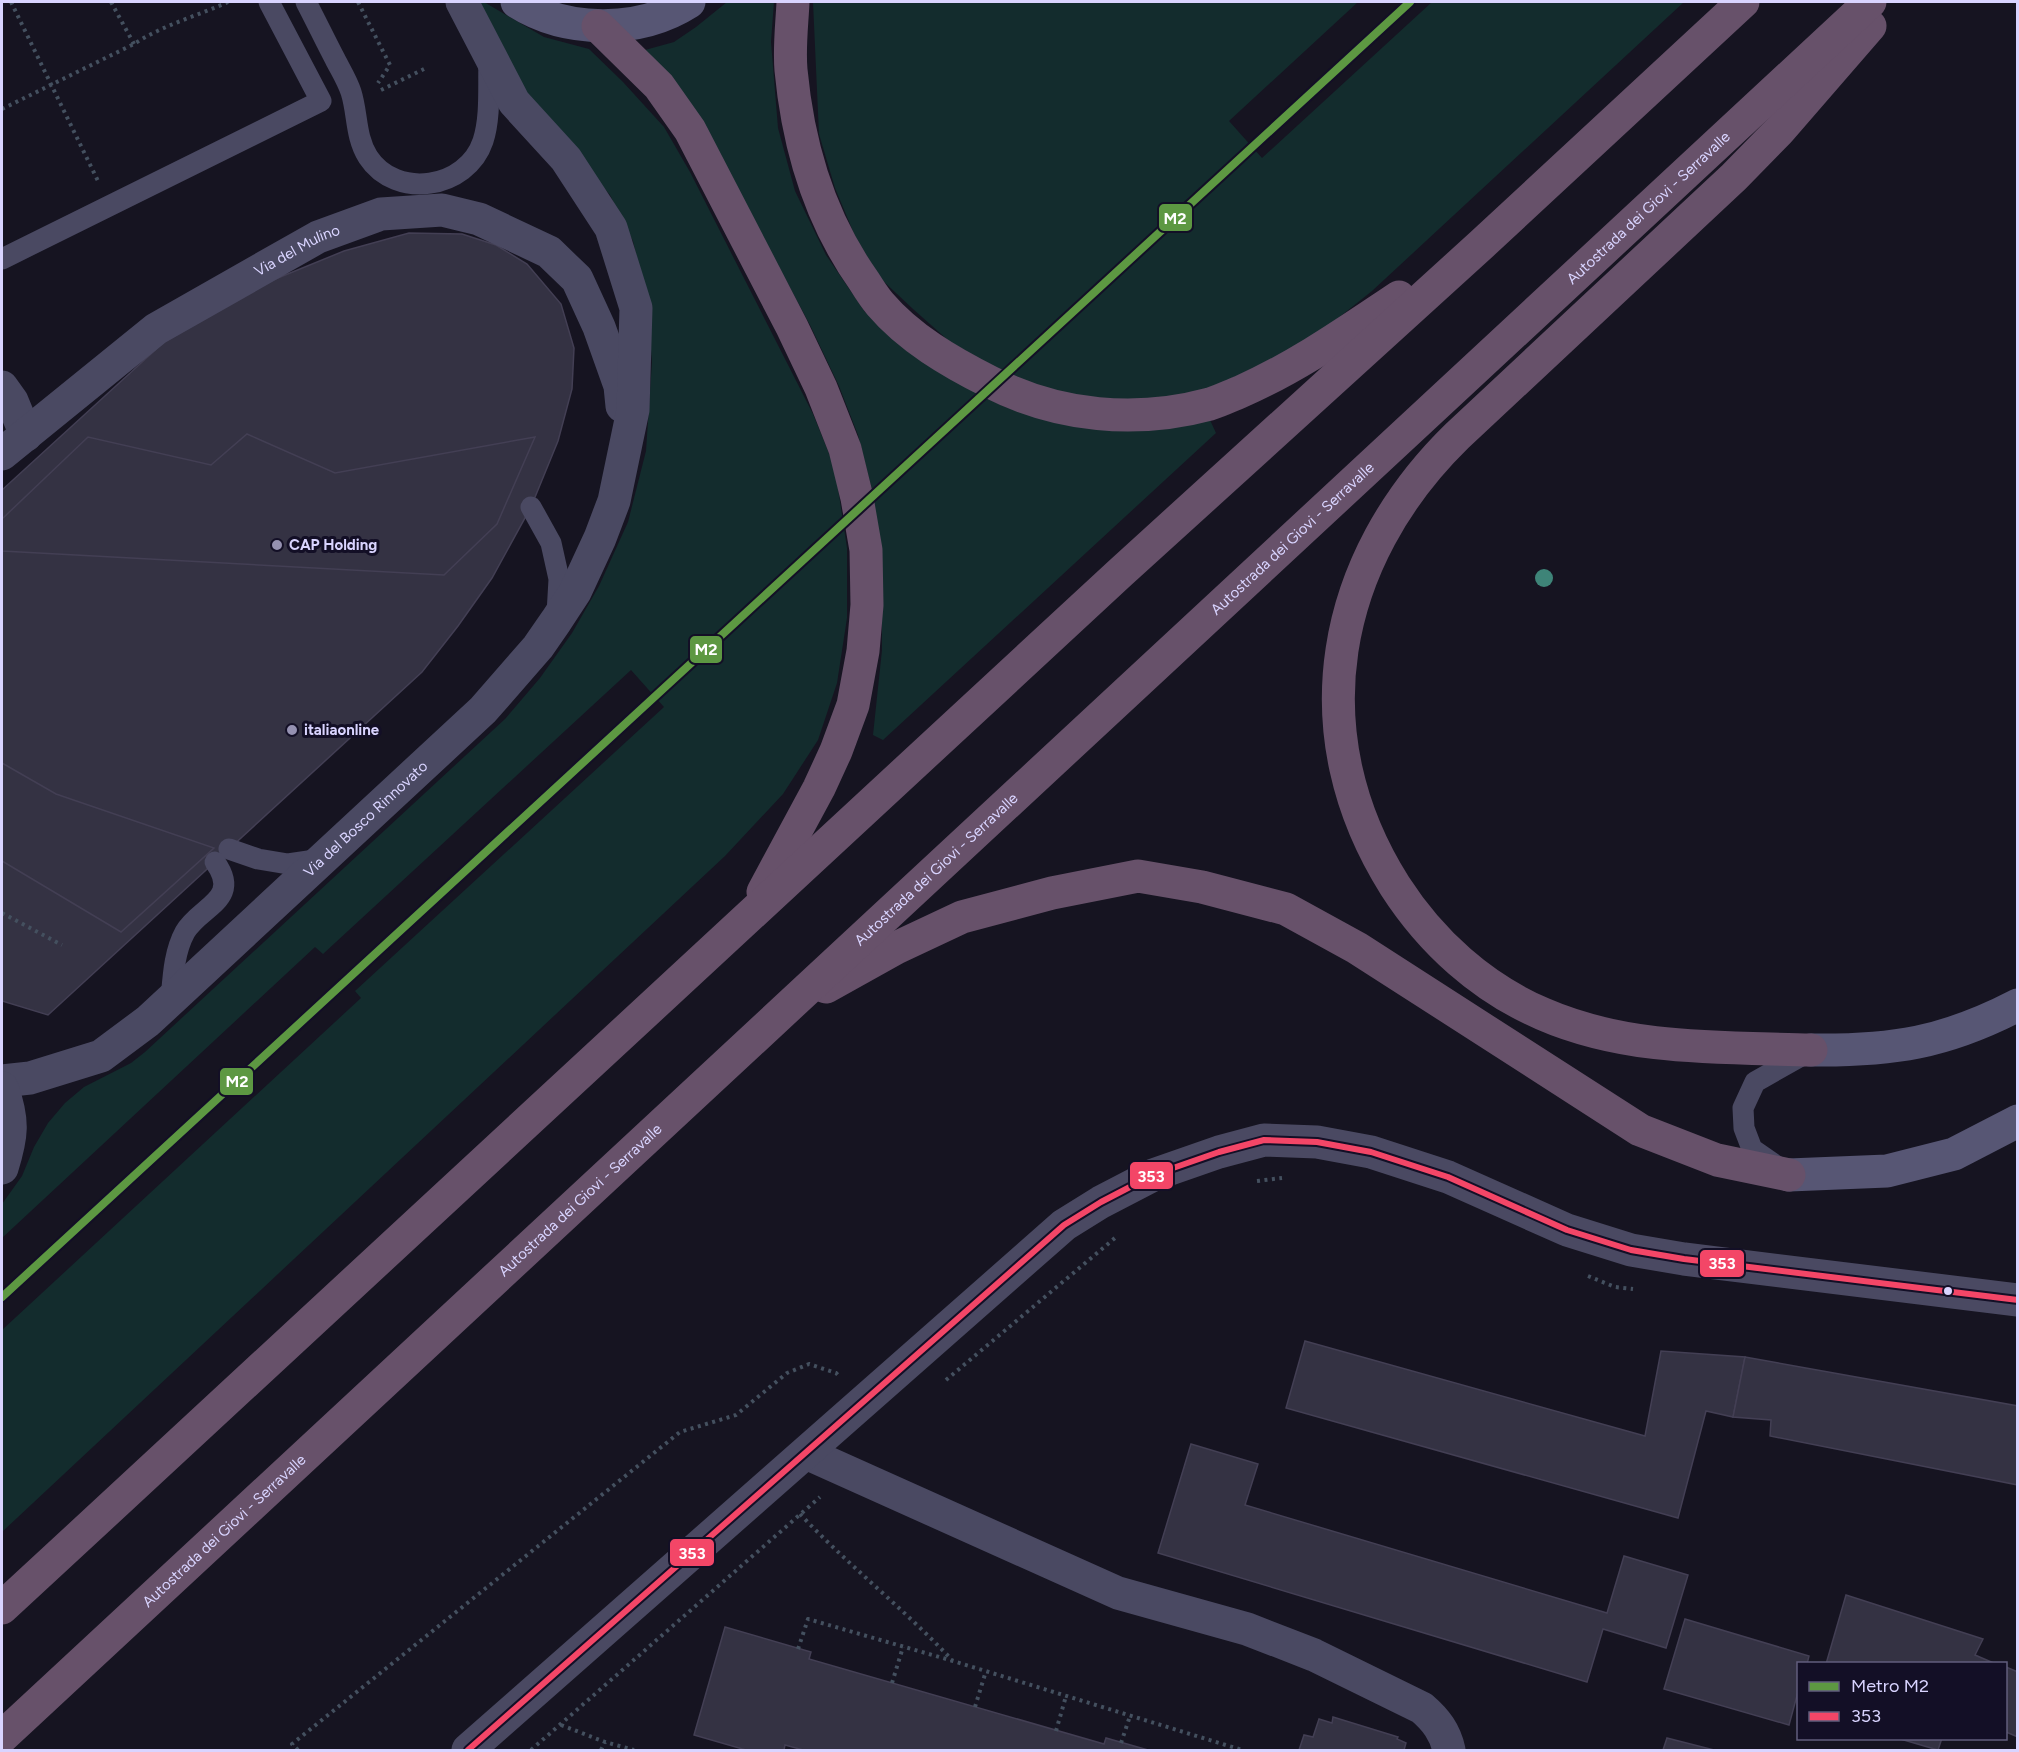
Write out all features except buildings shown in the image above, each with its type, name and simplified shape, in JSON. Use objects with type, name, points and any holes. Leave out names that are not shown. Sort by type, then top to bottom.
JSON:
[{"type":"highway","points":[[793,2],[791,68],[800,139],[818,196],[848,259],[879,303],[912,334],[959,367],[1015,395],[1055,408],[1101,415],[1155,415],[1212,404],[1259,383],[1303,359],[1482,244]]},
{"type":"highway","points":[[2,1608],[1111,581],[1482,244],[1743,2]]},
{"type":"highway","name":"Autostrada dei Giovi - Serravalle","points":[[2,1737],[1870,2]]},
{"type":"highway","points":[[1811,1050],[1633,1041],[1593,1032],[1555,1019],[1524,1005],[1484,981],[1434,937],[1401,896],[1381,862],[1359,815],[1348,780],[1340,732],[1340,670],[1347,621],[1366,563],[1395,509],[1423,471],[1457,435],[1734,177],[1779,131],[1891,2]]},
{"type":"highway","points":[[598,26],[659,86],[690,130],[792,327],[821,388],[845,449],[866,550],[867,605],[853,705],[819,788],[751,915]]},
{"type":"highway","points":[[780,1013],[896,948],[962,917],[1052,892],[1138,876],[1202,887],[1286,909],[1367,954],[1640,1130],[1717,1160],[1789,1175]]},
{"type":"main road","points":[[517,2],[551,18],[598,26],[619,25],[650,19],[680,8],[689,2]]},
{"type":"main road","points":[[1811,1050],[1870,1050],[1911,1045],[1970,1027],[2018,1005]]},
{"type":"main road","points":[[1789,1175],[1887,1172],[1954,1154],[2018,1121]]},
{"type":"street","name":"Via del Bosco Rinnovato","points":[[2,1081],[30,1078],[101,1056],[148,1021],[483,710],[538,647],[556,621],[575,592],[600,538],[614,501],[633,410],[636,308],[611,228],[566,159],[514,102],[462,2]]},
{"type":"street","name":"Via del Mulino","points":[[10,438],[156,329],[318,237],[381,214],[442,210],[479,219],[549,252],[577,279],[599,327]]},
{"type":"street","name":"Via del Bosco Rinnovato","points":[[599,327],[620,386],[625,455]]},
{"type":"street","points":[[2,387],[12,401],[10,438]]},
{"type":"street","points":[[2,1088],[10,1110],[10,1141],[2,1168]]},
{"type":"street","points":[[468,1750],[1064,1225],[1101,1202],[1153,1175],[1219,1152],[1264,1140],[1317,1142],[1371,1152],[1448,1178],[1567,1230],[1631,1250],[1684,1259],[2018,1300]]},
{"type":"street","points":[[806,1453],[1118,1593],[1247,1629],[1314,1655],[1422,1708],[1436,1720],[1449,1750]]},
{"type":"lane","points":[[2,259],[321,101],[269,2]]},
{"type":"lane","points":[[306,2],[350,89],[360,141],[370,159],[387,174],[409,183],[434,183],[446,179],[457,174],[474,157],[483,142],[487,121],[489,53]]},
{"type":"lane","points":[[531,507],[551,543],[559,579],[556,621]]},
{"type":"lane","points":[[171,1000],[174,963],[186,931],[216,902],[224,887],[222,855],[288,864],[326,858]]},
{"type":"lane","points":[[1789,1175],[1752,1149],[1744,1128],[1743,1108],[1755,1082],[1811,1050]]},
{"type":"path","points":[[11,2],[110,206]]},
{"type":"path","points":[[111,2],[134,44]]},
{"type":"path","points":[[2,109],[134,44],[152,32],[228,2]]},
{"type":"path","points":[[358,2],[390,65],[376,90],[424,69]]},
{"type":"path","points":[[2,913],[62,945]]},
{"type":"path","points":[[1256,1181],[1290,1178]]},
{"type":"path","points":[[943,1382],[1123,1231]]},
{"type":"path","points":[[1585,1275],[1615,1287],[1637,1290]]},
{"type":"path","points":[[298,1750],[292,1744],[680,1432],[736,1415],[787,1373],[808,1364],[836,1373],[862,1401]]},
{"type":"path","points":[[531,1750],[847,1473]]},
{"type":"path","points":[[800,1514],[844,1559],[953,1661]]},
{"type":"path","points":[[798,1649],[808,1619],[1242,1750]]},
{"type":"path","points":[[892,1683],[903,1647]]},
{"type":"path","points":[[975,1707],[986,1671]]},
{"type":"path","points":[[1056,1731],[1066,1696]]},
{"type":"path","points":[[1121,1743],[1130,1716]]},
{"type":"path","points":[[561,1725],[605,1742],[634,1750]]},
{"type":"path","points":[[601,1750],[605,1742]]},
{"type":"green space","points":[[478,2],[484,2],[544,37],[589,49],[664,127],[690,172],[813,414],[835,468],[847,548],[847,618],[837,683],[818,740],[783,794],[725,856],[2,1532],[2,1330],[361,998],[355,991],[664,707],[631,670],[323,954],[315,947],[2,1238],[2,1204],[22,1176],[34,1147],[48,1123],[65,1103],[84,1087],[131,1063],[145,1052],[505,719],[540,678],[572,633],[599,586],[628,522],[646,451],[652,362],[647,303],[633,241],[610,195],[526,96]]},
{"type":"green space","points":[[727,2],[774,2],[771,42],[778,128],[795,191],[826,255],[865,312],[951,379],[1005,407],[1074,425],[1210,420],[1216,433],[883,740],[873,735],[882,650],[882,587],[871,486],[858,435],[839,386],[810,325],[696,112],[645,50],[674,42]]},
{"type":"green space","points":[[813,2],[1358,2],[1229,121],[1262,158],[1432,2],[1684,2],[1372,291],[1317,335],[1231,381],[1180,397],[1137,402],[1081,397],[1036,385],[1000,371],[949,341],[880,278],[855,236],[835,188],[819,134]]},
{"type":"metro line","name":"M2","points":[[2,1297],[1410,2]]},
{"type":"transit line","name":"353","points":[[468,1750],[1064,1225],[1101,1202],[1153,1175],[1219,1152],[1264,1140],[1317,1142],[1371,1152],[1448,1177],[1567,1230],[1631,1250],[1684,1259],[2018,1300]]},
{"type":"place","name":"CAP Holding","points":[[277,545]]},
{"type":"place","name":"italiaonline","points":[[292,730]]}]
